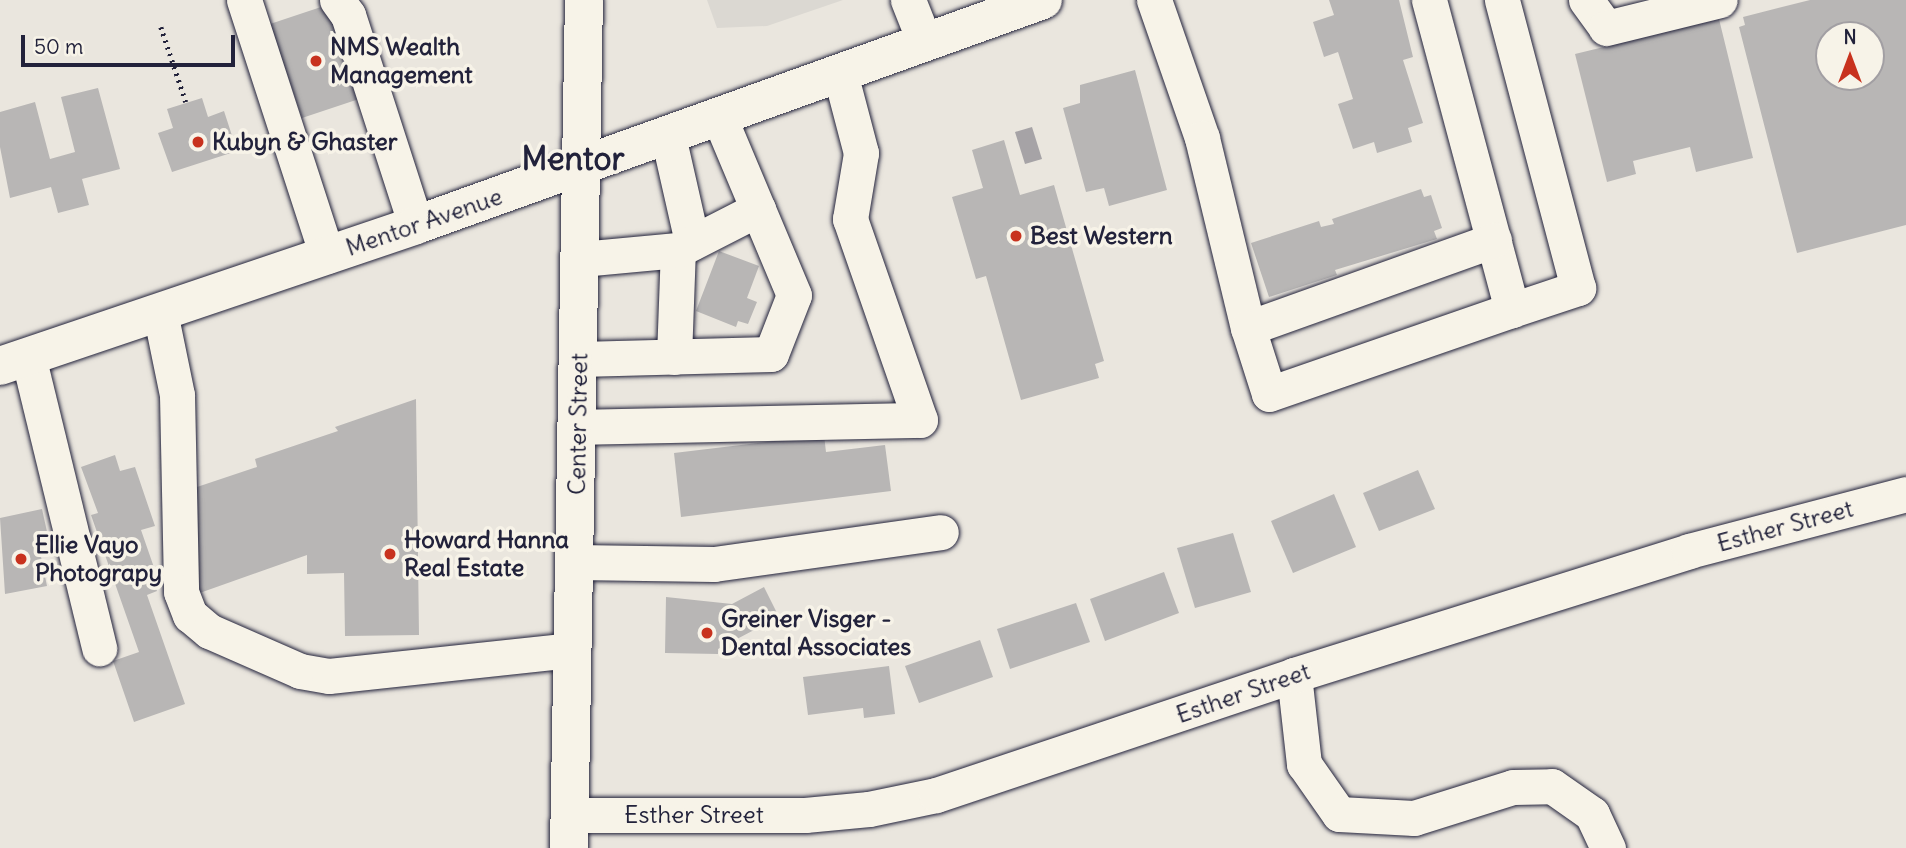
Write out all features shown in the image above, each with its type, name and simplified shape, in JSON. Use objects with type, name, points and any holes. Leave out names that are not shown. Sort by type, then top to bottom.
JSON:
[{"type":"main road","name":"Center Street","points":[[569,831],[584,0]]},
{"type":"main road","name":"Mentor Avenue","points":[[14,361],[416,225],[1043,0]]},
{"type":"street","points":[[244,0],[327,256]]},
{"type":"street","points":[[337,0],[348,15],[416,225]]},
{"type":"street","points":[[908,0],[925,43]]},
{"type":"street","points":[[1154,0],[1202,138],[1248,328],[1269,394],[1578,288],[1502,0]]},
{"type":"street","points":[[1429,0],[1512,310]]},
{"type":"street","points":[[1586,0],[1606,28],[1674,6],[1720,0]]},
{"type":"street","points":[[578,427],[920,420],[850,219],[861,153],[840,73]]},
{"type":"street","points":[[579,359],[771,354],[794,295],[719,117]]},
{"type":"street","points":[[668,136],[685,246],[674,357]]},
{"type":"street","points":[[581,260],[685,246],[758,209]]},
{"type":"street","points":[[1248,328],[1494,240]]},
{"type":"street","points":[[160,312],[177,395],[181,592],[190,615],[209,631],[300,671],[329,676],[573,650]]},
{"type":"street","points":[[14,361],[99,648]]},
{"type":"street","name":"Esther Street","points":[[569,831],[869,809],[1013,772],[1294,675],[1689,551],[1906,494]]},
{"type":"street","points":[[575,562],[714,564],[941,532]]},
{"type":"street","points":[[1294,675],[1304,764],[1339,814],[1414,818],[1500,790],[1552,786],[1592,814],[1608,848]]},
{"type":"path","points":[[160,27],[186,103]]},
{"type":"shaded area","points":[[707,0],[843,0],[767,26],[717,28]]},
{"type":"shaded area","points":[[1032,127],[1042,159],[1025,164],[1015,132]]},
{"type":"building","points":[[1329,0],[1399,0],[1413,57],[1403,60],[1423,123],[1408,128],[1412,142],[1377,153],[1374,142],[1353,149],[1338,104],[1353,99],[1338,52],[1324,57],[1313,22],[1334,15]]},
{"type":"building","points":[[1810,0],[1906,0],[1906,225],[1797,253],[1739,27],[1745,25],[1743,17]]},
{"type":"building","name":"NMS Wealth Management","points":[[330,4],[362,98],[302,118],[270,24]]},
{"type":"building","points":[[1719,19],[1753,158],[1696,172],[1690,147],[1633,161],[1636,174],[1607,182],[1575,54]]},
{"type":"building","points":[[1135,70],[1167,190],[1109,206],[1104,188],[1086,192],[1063,108],[1080,103],[1080,85]]},
{"type":"building","points":[[98,88],[120,169],[82,179],[89,205],[58,213],[51,187],[10,198],[0,147],[0,112],[35,102],[50,159],[75,152],[61,97]]},
{"type":"building","name":"Kubyn & Ghaster","points":[[202,98],[208,117],[224,111],[237,151],[172,172],[158,133],[173,128],[167,109]]},
{"type":"building","name":"Best Western","points":[[1004,140],[1020,195],[1054,185],[1104,361],[1095,364],[1099,378],[1021,400],[986,276],[976,279],[952,197],[983,188],[972,150]]},
{"type":"building","points":[[1421,189],[1424,197],[1431,195],[1442,228],[1434,231],[1437,239],[1335,270],[1337,275],[1269,297],[1251,243],[1319,221],[1321,227],[1334,224],[1332,219]]},
{"type":"building","points":[[719,251],[759,266],[747,298],[757,302],[748,324],[738,321],[736,327],[696,311]]},
{"type":"building","points":[[416,399],[419,635],[345,636],[344,573],[307,574],[307,555],[194,595],[191,489],[257,467],[255,459],[338,431],[335,427]]},
{"type":"building","points":[[824,435],[826,452],[885,445],[891,491],[681,517],[674,453]]},
{"type":"building","points":[[115,455],[120,471],[135,467],[155,526],[141,530],[158,579],[153,581],[157,591],[147,595],[185,704],[134,722],[113,661],[139,652],[91,515],[98,513],[81,467]]},
{"type":"building","points":[[1418,470],[1435,509],[1379,531],[1363,493]]},
{"type":"building","points":[[1334,494],[1356,547],[1293,573],[1271,521]]},
{"type":"building","name":"Ellie Vayo Photograpy","points":[[42,509],[50,545],[39,547],[47,586],[5,594],[0,518]]},
{"type":"building","points":[[1233,533],[1251,592],[1195,608],[1177,548]]},
{"type":"building","points":[[1164,572],[1179,613],[1105,641],[1090,599]]},
{"type":"building","name":"Greiner Visger - Dental Associates","points":[[764,587],[779,617],[718,649],[718,654],[665,653],[666,597],[732,604]]},
{"type":"building","points":[[1076,603],[1090,642],[1010,669],[997,629]]},
{"type":"building","points":[[980,640],[993,677],[919,703],[905,666]]},
{"type":"building","points":[[889,666],[895,714],[864,718],[863,708],[808,715],[803,677]]},
{"type":"place","name":"NMS Wealth Management","points":[[316,61]]},
{"type":"place","name":"Kubyn & Ghaster","points":[[198,142]]},
{"type":"place","name":"Best Western","points":[[1016,236]]},
{"type":"place","name":"Howard Hanna Real Estate","points":[[390,554]]},
{"type":"place","name":"Ellie Vayo Photograpy","points":[[21,559]]},
{"type":"place","name":"Greiner Visger - Dental Associates","points":[[707,633]]},
{"type":"district","name":"Mentor","points":[[573,159]]}]
